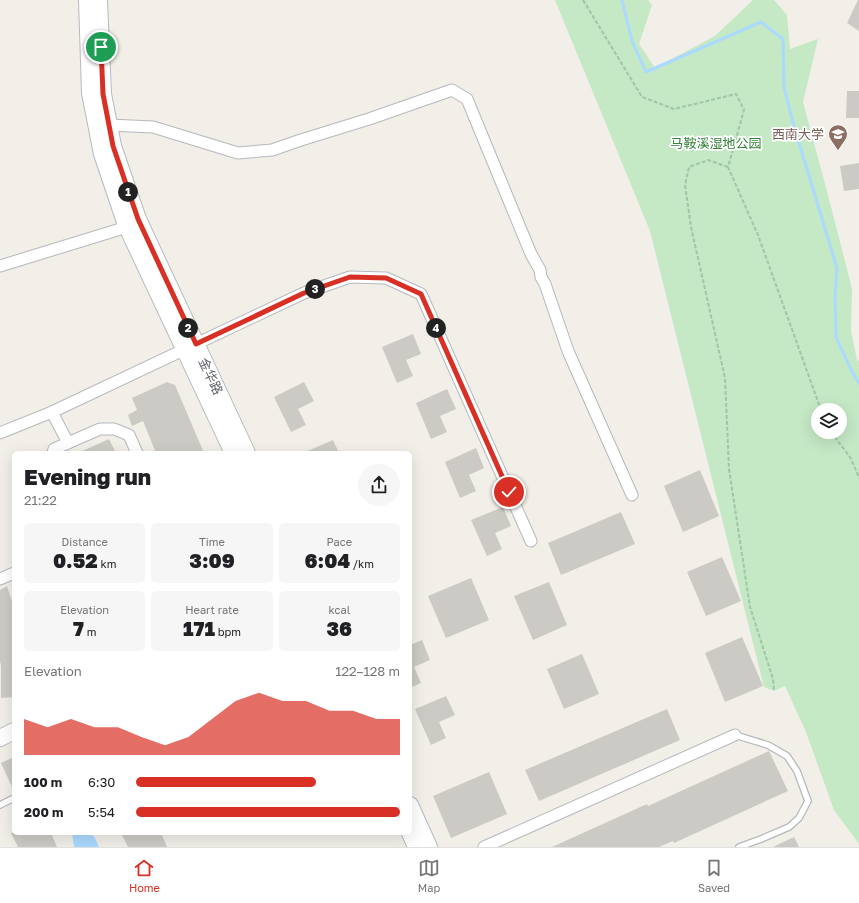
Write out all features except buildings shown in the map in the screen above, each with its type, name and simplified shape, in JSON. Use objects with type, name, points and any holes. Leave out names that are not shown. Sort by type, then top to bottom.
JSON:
[{"type":"main road","name":"金华路","points":[[87,0],[90,93],[102,154],[127,227],[246,451]]},
{"type":"main road","name":"金华路","points":[[99,0],[103,94],[113,146],[138,219],[232,451]]},
{"type":"main road","points":[[0,727],[12,721]]},
{"type":"main road","points":[[0,738],[12,732]]},
{"type":"main road","points":[[412,809],[429,847]]},
{"type":"main road","points":[[411,835],[416,847]]},
{"type":"street","points":[[109,125],[153,127],[238,154],[272,150],[369,119],[452,90],[467,98],[540,270],[540,277],[545,284],[568,351],[632,495]]},
{"type":"street","points":[[0,266],[127,227]]},
{"type":"street","points":[[0,433],[52,412],[304,293],[350,277],[386,278],[421,294],[531,541]]},
{"type":"street","points":[[52,412],[68,443]]},
{"type":"street","points":[[54,451],[54,449],[100,429],[114,429],[129,435],[136,451]]},
{"type":"street","points":[[0,579],[12,574]]},
{"type":"street","points":[[484,847],[735,735]]},
{"type":"lane","points":[[735,735],[768,745],[787,756],[797,771],[808,801],[798,818],[790,827],[739,847]]},
{"type":"lane","points":[[0,805],[12,799]]},
{"type":"path","points":[[583,0],[642,96],[674,109],[736,94],[744,110],[728,167],[758,235],[818,403]]},
{"type":"path","points":[[728,167],[708,160],[689,166],[685,185],[691,227],[725,378],[729,469],[750,607],[773,679],[774,691]]},
{"type":"path","points":[[836,439],[850,457],[859,477]]},
{"type":"green space","name":"马鞍溪湿地公园","points":[[555,0],[648,0],[652,5],[639,44],[655,68],[715,36],[753,0],[774,0],[787,15],[790,49],[818,39],[803,102],[852,289],[851,331],[857,360],[859,362],[859,844],[834,810],[806,732],[785,686],[774,691],[764,687],[650,231]]},
{"type":"water","points":[[72,835],[93,835],[99,847],[74,847]]},
{"type":"waterway","points":[[622,0],[632,41],[646,72],[761,22],[783,39],[784,87],[793,123],[837,268],[835,297],[836,337],[852,372],[859,383]]},
{"type":"place","name":"西南大学","points":[[838,151]]},
{"type":"route","points":[[101,47],[103,94],[113,146],[138,219],[196,344],[304,293],[350,277],[386,278],[421,294],[509,492]]}]
